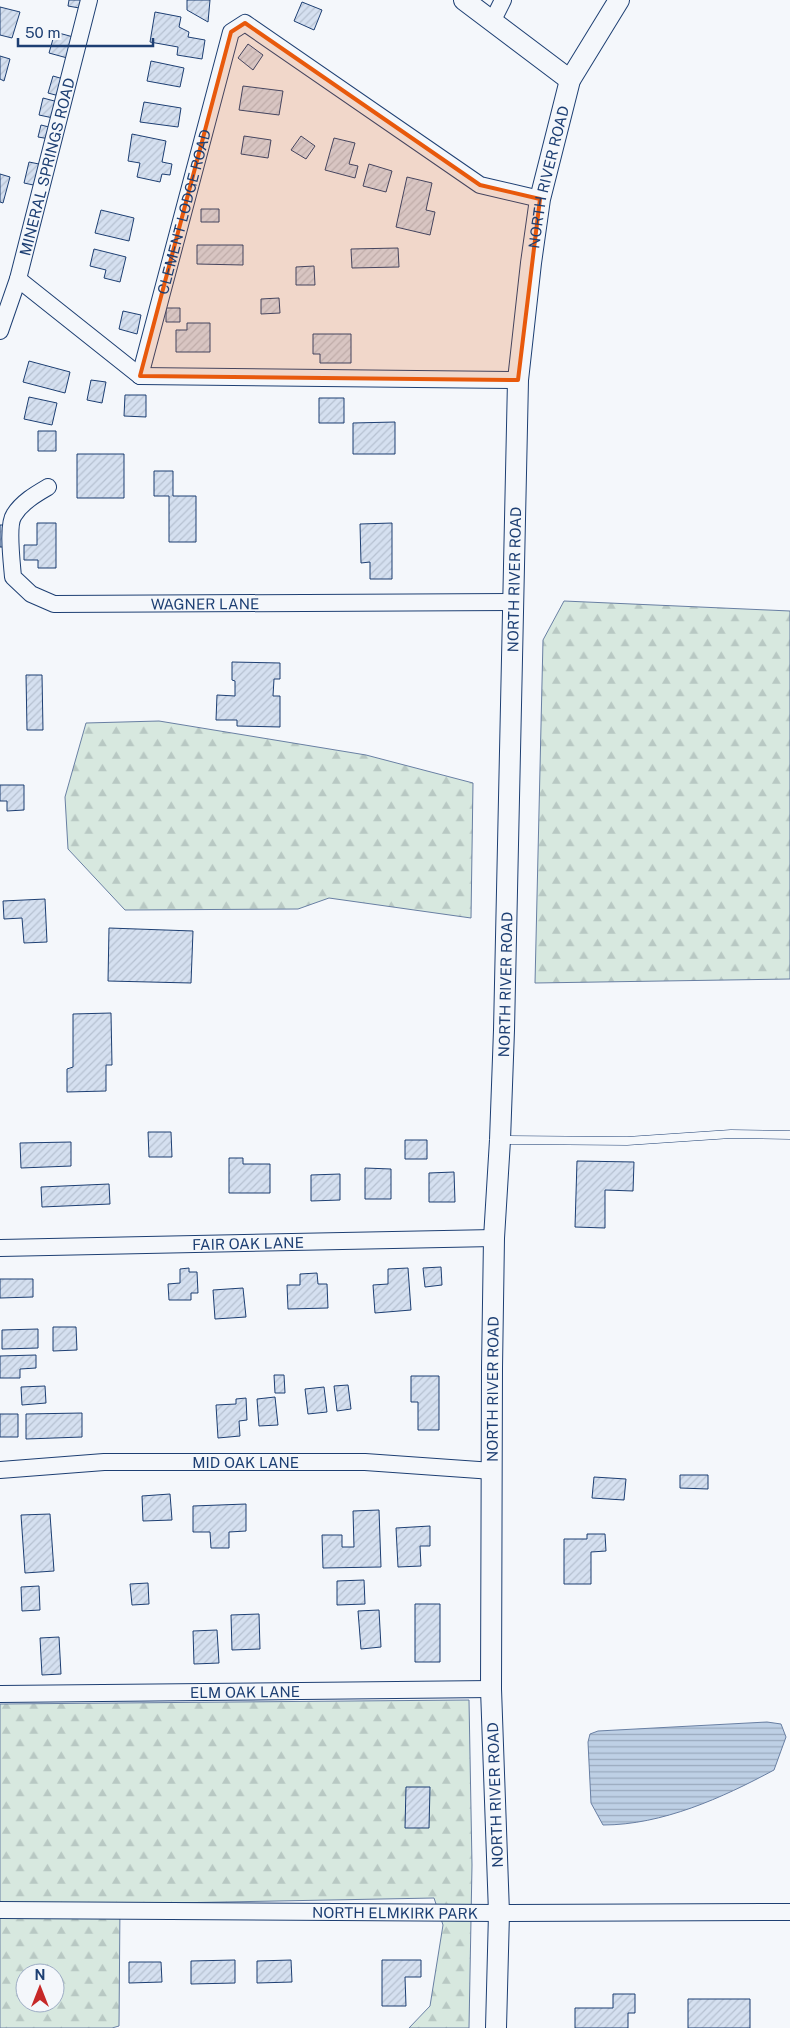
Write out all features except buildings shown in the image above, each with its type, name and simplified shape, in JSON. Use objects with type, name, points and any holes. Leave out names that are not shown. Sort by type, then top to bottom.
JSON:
[{"type":"street","name":"MINERAL SPRINGS ROAD","points":[[0,331],[18,279],[89,0]]},
{"type":"street","points":[[464,0],[493,20],[570,80]]},
{"type":"street","points":[[493,20],[503,0]]},
{"type":"street","name":"NORTH RIVER ROAD","points":[[496,2028],[499,1913],[491,1688],[492,1368],[494,1238],[500,1140],[518,380],[540,199],[570,80],[619,0]]},
{"type":"street","name":"CLEMENT LODGE ROAD","points":[[140,376],[231,32],[245,23],[480,185],[540,199]]},
{"type":"street","points":[[18,279],[140,376],[518,380]]},
{"type":"street","name":"WAGNER LANE","points":[[48,488],[32,497],[13,516],[11,539],[13,578],[31,594],[54,604],[513,602]]},
{"type":"street","name":"FAIR OAK LANE","points":[[0,1248],[494,1238]]},
{"type":"street","name":"MID OAK LANE","points":[[0,1470],[104,1462],[365,1462],[493,1472]]},
{"type":"street","name":"ELM OAK LANE","points":[[0,1694],[491,1688]]},
{"type":"street","name":"NORTH ELMKIRK PARK","points":[[0,1910],[499,1913],[790,1912]]},
{"type":"lane","points":[[500,1140],[627,1141],[731,1134],[790,1134]]},
{"type":"highlighted area","points":[[245,23],[480,185],[540,199],[518,380],[140,376],[231,32]]},
{"type":"green space","points":[[564,601],[790,611],[790,979],[535,983],[543,640]]},
{"type":"green space","points":[[159,721],[366,755],[473,783],[471,918],[329,898],[298,909],[125,910],[68,849],[65,797],[86,723]]},
{"type":"green space","points":[[469,1700],[472,1865],[469,2028],[409,2028],[430,2006],[443,1925],[434,1898],[120,1904],[119,2026],[112,2028],[0,2028],[0,1704]]},
{"type":"water","points":[[767,1722],[781,1724],[786,1737],[774,1770],[713,1800],[669,1815],[647,1820],[603,1825],[591,1803],[588,1742],[590,1734],[598,1731]]}]
